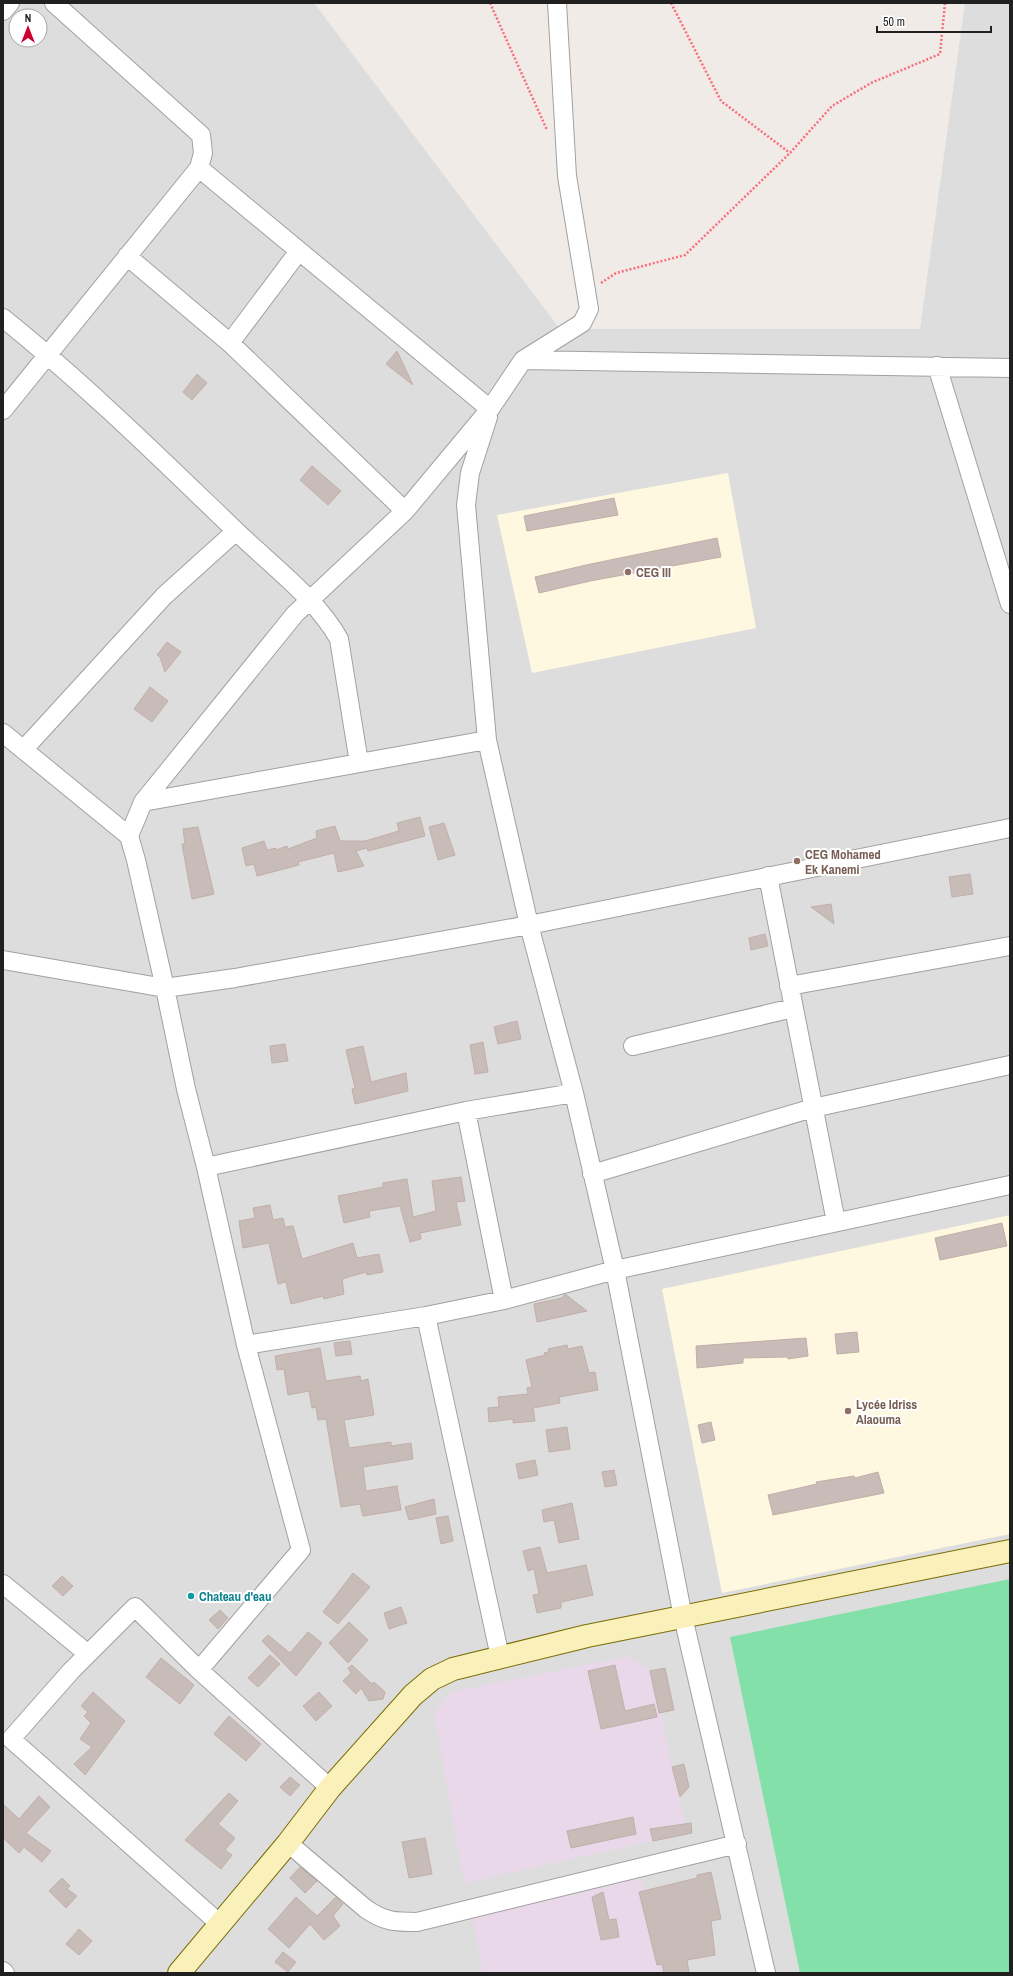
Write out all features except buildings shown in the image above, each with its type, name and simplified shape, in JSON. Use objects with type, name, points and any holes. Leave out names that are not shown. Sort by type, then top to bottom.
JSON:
[{"type":"street","points":[[3,11],[10,3]]},
{"type":"street","points":[[3,410],[199,168],[203,153],[201,135],[54,3]]},
{"type":"street","points":[[129,836],[143,802],[295,614],[405,511],[490,409],[523,360],[582,323],[589,309],[567,176],[557,3]]},
{"type":"street","points":[[199,168],[490,409]]},
{"type":"street","points":[[230,343],[299,251]]},
{"type":"street","points":[[127,256],[230,343],[405,511]]},
{"type":"street","points":[[3,318],[48,354],[309,600],[330,623],[339,639],[359,763]]},
{"type":"street","points":[[523,360],[1010,368]]},
{"type":"street","points":[[937,366],[1009,594]]},
{"type":"street","points":[[490,409],[470,473],[466,505],[487,740],[528,924],[574,1093],[615,1270],[683,1617],[766,1973]]},
{"type":"street","points":[[24,749],[164,596],[236,531]]},
{"type":"street","points":[[3,733],[129,836],[136,860],[186,1089],[206,1167],[246,1345],[301,1550],[199,1670]]},
{"type":"street","points":[[143,802],[487,740]]},
{"type":"street","points":[[3,960],[165,988],[235,978],[528,924],[1010,828]]},
{"type":"street","points":[[768,876],[836,1222]]},
{"type":"street","points":[[789,986],[1010,946]]},
{"type":"street","points":[[633,1046],[793,1008]]},
{"type":"street","points":[[592,1174],[813,1108],[1010,1065]]},
{"type":"street","points":[[206,1167],[466,1111],[574,1093]]},
{"type":"street","points":[[466,1111],[504,1300]]},
{"type":"street","points":[[246,1345],[426,1316],[504,1300],[615,1270],[1010,1184]]},
{"type":"street","points":[[426,1316],[500,1657]]},
{"type":"street","points":[[179,1973],[288,1843],[330,1788],[413,1695],[432,1679],[453,1669],[587,1636],[1010,1551]]},
{"type":"street","points":[[3,1584],[88,1654]]},
{"type":"street","points":[[220,1924],[7,1735],[134,1607],[199,1670],[330,1788]]},
{"type":"street","points":[[288,1843],[366,1909],[379,1918],[392,1922],[417,1922],[737,1844]]},
{"type":"path","points":[[490,3],[548,133]]},
{"type":"path","points":[[671,3],[721,101],[790,154]]},
{"type":"path","points":[[586,292],[616,273],[685,255],[790,154],[832,106],[871,83],[940,54],[945,3]]},
{"type":"shaded area","points":[[3,3],[314,3],[560,329],[920,329],[965,3],[1010,3],[1010,1973],[3,1973]]},
{"type":"shaded area","name":"CEG III","points":[[728,473],[756,628],[532,673],[497,515]]},
{"type":"shaded area","name":"Lycée Idriss Alaouma","points":[[1010,1215],[1010,1534],[722,1593],[662,1289]]},
{"type":"shaded area","points":[[629,1656],[651,1672],[687,1833],[464,1883],[434,1712],[451,1692]]},
{"type":"shaded area","points":[[640,1875],[660,1973],[483,1973],[472,1913]]},
{"type":"green space","points":[[1010,1579],[1010,1973],[800,1973],[730,1637]]},
{"type":"place","name":"CEG III","points":[[628,572]]},
{"type":"place","name":"CEG Mohamed Ek Kanemi","points":[[797,861]]},
{"type":"place","name":"Lycée Idriss Alaouma","points":[[848,1411]]},
{"type":"place","name":"Chateau d'eau","points":[[191,1596]]}]
